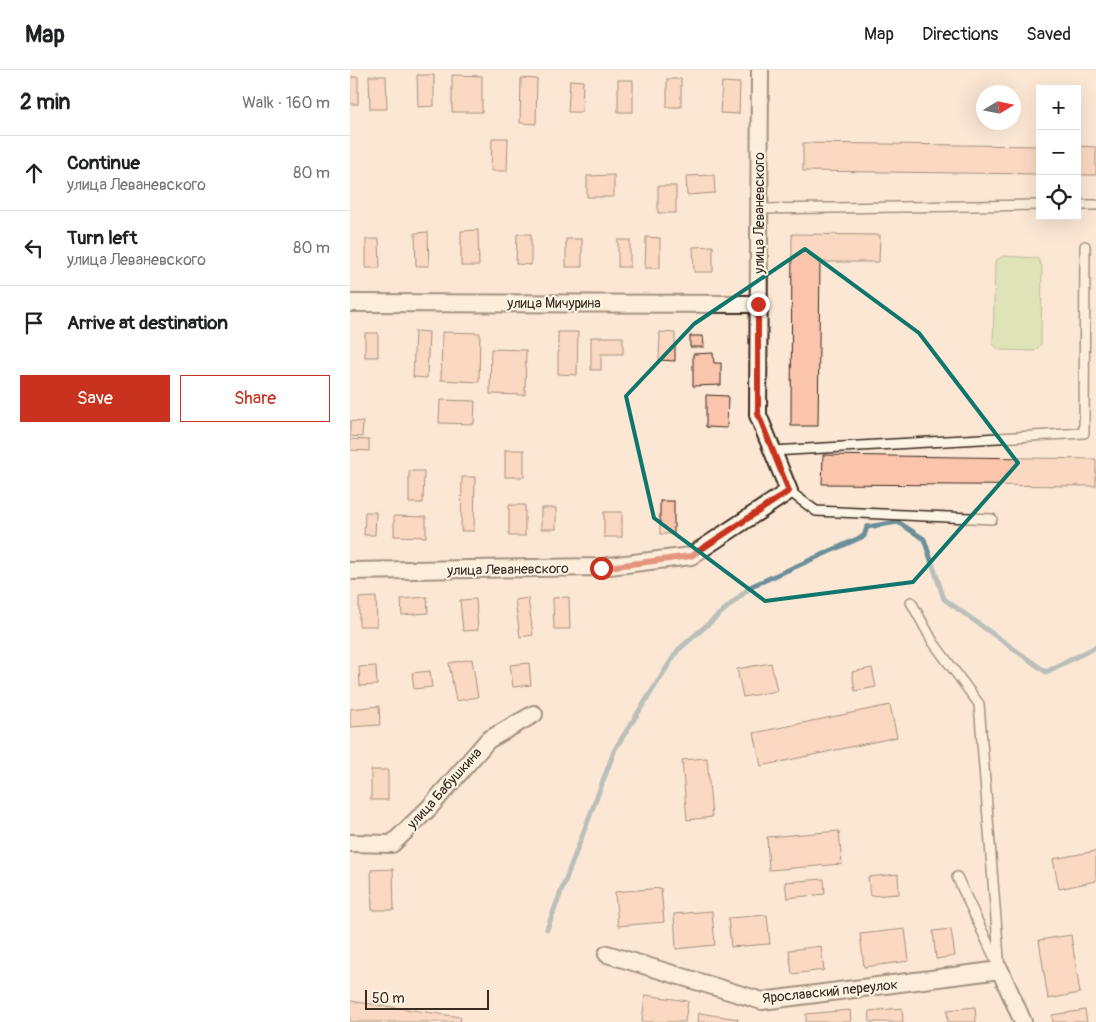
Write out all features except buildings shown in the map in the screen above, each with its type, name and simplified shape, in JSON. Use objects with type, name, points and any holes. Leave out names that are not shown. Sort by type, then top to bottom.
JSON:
[{"type":"street","name":"улица Леваневского","points":[[350,571],[601,568],[691,556],[789,491],[758,414],[760,70]]},
{"type":"street","name":"улица Мичурина","points":[[350,303],[758,304]]},
{"type":"street","name":"улица Бабушкина","points":[[350,843],[392,844],[429,808],[488,740],[534,714]]},
{"type":"street","name":"Ярославский переулок","points":[[607,954],[762,1001],[1000,970]]},
{"type":"street","points":[[1000,970],[1023,1022]]},
{"type":"lane","points":[[759,209],[1036,205]]},
{"type":"lane","points":[[1081,205],[1096,205]]},
{"type":"lane","points":[[773,451],[1084,434],[1085,246]]},
{"type":"lane","points":[[789,491],[816,511],[992,519]]},
{"type":"lane","points":[[911,602],[933,642],[979,704],[1000,970]]},
{"type":"lane","points":[[957,877],[1000,970]]},
{"type":"highlighted area","points":[[805,249],[919,333],[1018,463],[913,582],[765,601],[654,518],[626,396],[694,324]]},
{"type":"green space","points":[[1003,256],[1037,258],[1042,266],[1041,345],[1035,351],[999,350],[993,344],[995,261]]},
{"type":"waterway","points":[[547,929],[615,749],[678,650],[752,586],[864,536],[867,527],[898,522],[924,539],[944,599],[1046,672],[1096,647]]},
{"type":"route","points":[[601,568],[691,556],[789,491],[758,414],[758,304]]}]
